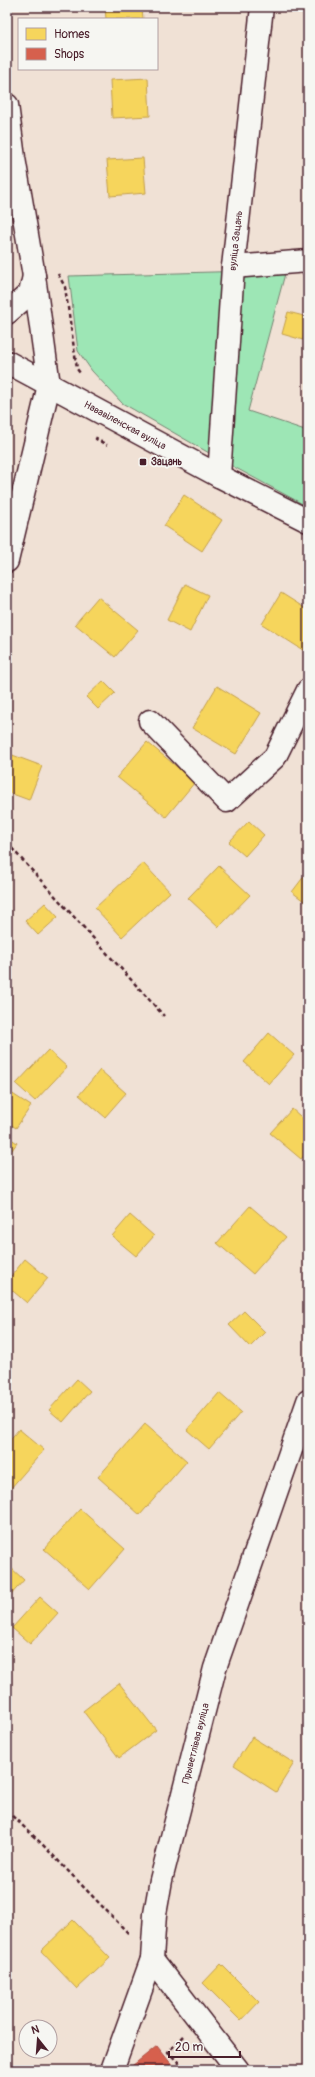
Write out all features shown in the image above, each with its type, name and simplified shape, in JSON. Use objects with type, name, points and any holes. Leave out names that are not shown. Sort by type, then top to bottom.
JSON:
[{"type":"street","name":"вуліца Зацань","points":[[219,476],[233,267],[262,7]]},
{"type":"street","points":[[7,105],[14,158],[34,276],[49,385],[7,561]]},
{"type":"street","points":[[233,267],[308,261]]},
{"type":"street","points":[[7,312],[30,293],[34,276]]},
{"type":"street","name":"Нававіленская вуліца","points":[[7,362],[219,476],[308,521]]},
{"type":"street","points":[[150,721],[227,801],[275,756],[308,690]]},
{"type":"street","name":"Прыветлівая вуліца","points":[[112,2070],[152,1959],[155,1914],[161,1880],[215,1668],[308,1400]]},
{"type":"street","points":[[152,1959],[238,2070]]},
{"type":"path","points":[[65,287],[77,369],[82,376]]},
{"type":"path","points":[[96,439],[109,417]]},
{"type":"path","points":[[7,843],[164,1016]]},
{"type":"path","points":[[7,1811],[42,1844],[152,1959]]},
{"type":"path","points":[[184,2030],[184,2036],[168,2052],[186,2070]]},
{"type":"green space","points":[[286,270],[248,411],[308,431],[308,507],[223,461],[122,403],[92,371],[78,351],[69,276]]},
{"type":"building: Homes","points":[[105,7],[142,7],[143,18],[106,18]]},
{"type":"building: Homes","points":[[148,78],[150,116],[112,118],[110,80]]},
{"type":"building: Homes","points":[[143,158],[146,193],[110,196],[107,160]]},
{"type":"building: Homes","points":[[288,312],[308,317],[303,340],[282,334]]},
{"type":"building: Homes","points":[[184,495],[222,520],[202,551],[164,526]]},
{"type":"building: Homes","points":[[185,584],[208,595],[190,632],[167,620]]},
{"type":"building: Homes","points":[[281,593],[308,610],[308,648],[306,652],[262,624]]},
{"type":"building: Homes","points":[[98,597],[138,630],[115,657],[75,624]]},
{"type":"building: Homes","points":[[103,681],[115,693],[98,709],[86,697]]},
{"type":"building: Homes","points":[[217,686],[261,713],[236,754],[192,728]]},
{"type":"building: Homes","points":[[147,742],[195,782],[166,817],[117,777]]},
{"type":"building: Homes","points":[[7,753],[42,766],[29,800],[7,792]]},
{"type":"building: Homes","points":[[249,821],[264,835],[245,856],[229,842]]},
{"type":"building: Homes","points":[[143,863],[170,892],[122,937],[95,908]]},
{"type":"building: Homes","points":[[219,866],[250,895],[219,927],[188,898]]},
{"type":"building: Homes","points":[[308,871],[308,904],[292,892]]},
{"type":"building: Homes","points":[[45,903],[58,917],[38,935],[25,921]]},
{"type":"building: Homes","points":[[269,1033],[294,1055],[269,1084],[244,1062]]},
{"type":"building: Homes","points":[[48,1050],[67,1067],[35,1101],[16,1084]]},
{"type":"building: Homes","points":[[100,1070],[126,1093],[105,1117],[79,1095]]},
{"type":"building: Homes","points":[[8,1091],[31,1106],[16,1128],[7,1122]]},
{"type":"building: Homes","points":[[292,1109],[308,1123],[308,1151],[301,1159],[270,1133]]},
{"type":"building: Homes","points":[[7,1136],[17,1143],[7,1157]]},
{"type":"building: Homes","points":[[250,1206],[286,1237],[253,1274],[217,1243]]},
{"type":"building: Homes","points":[[130,1215],[154,1236],[136,1256],[112,1236]]},
{"type":"building: Homes","points":[[25,1259],[48,1278],[27,1303],[7,1286],[7,1281]]},
{"type":"building: Homes","points":[[244,1311],[265,1332],[250,1347],[229,1325]]},
{"type":"building: Homes","points":[[77,1379],[90,1391],[63,1422],[49,1410]]},
{"type":"building: Homes","points":[[219,1393],[241,1412],[209,1449],[187,1430]]},
{"type":"building: Homes","points":[[145,1424],[187,1461],[140,1515],[98,1477]]},
{"type":"building: Homes","points":[[19,1429],[44,1450],[10,1489],[7,1487],[7,1443]]},
{"type":"building: Homes","points":[[80,1509],[125,1549],[90,1589],[44,1549]]},
{"type":"building: Homes","points":[[9,1566],[24,1580],[9,1597],[7,1595],[7,1568]]},
{"type":"building: Homes","points":[[40,1597],[58,1613],[30,1644],[12,1628]]},
{"type":"building: Homes","points":[[119,1683],[156,1730],[119,1758],[83,1711]]},
{"type":"building: Homes","points":[[252,1737],[294,1763],[276,1792],[234,1765]]},
{"type":"building: Homes","points":[[73,1920],[110,1958],[77,1989],[41,1951]]},
{"type":"building: Homes","points":[[221,1964],[259,2002],[241,2021],[203,1983]]},
{"type":"building: Shops","points":[[157,2046],[176,2070],[127,2070]]},
{"type":"place","name":"Зацань","points":[[143,462]]}]
